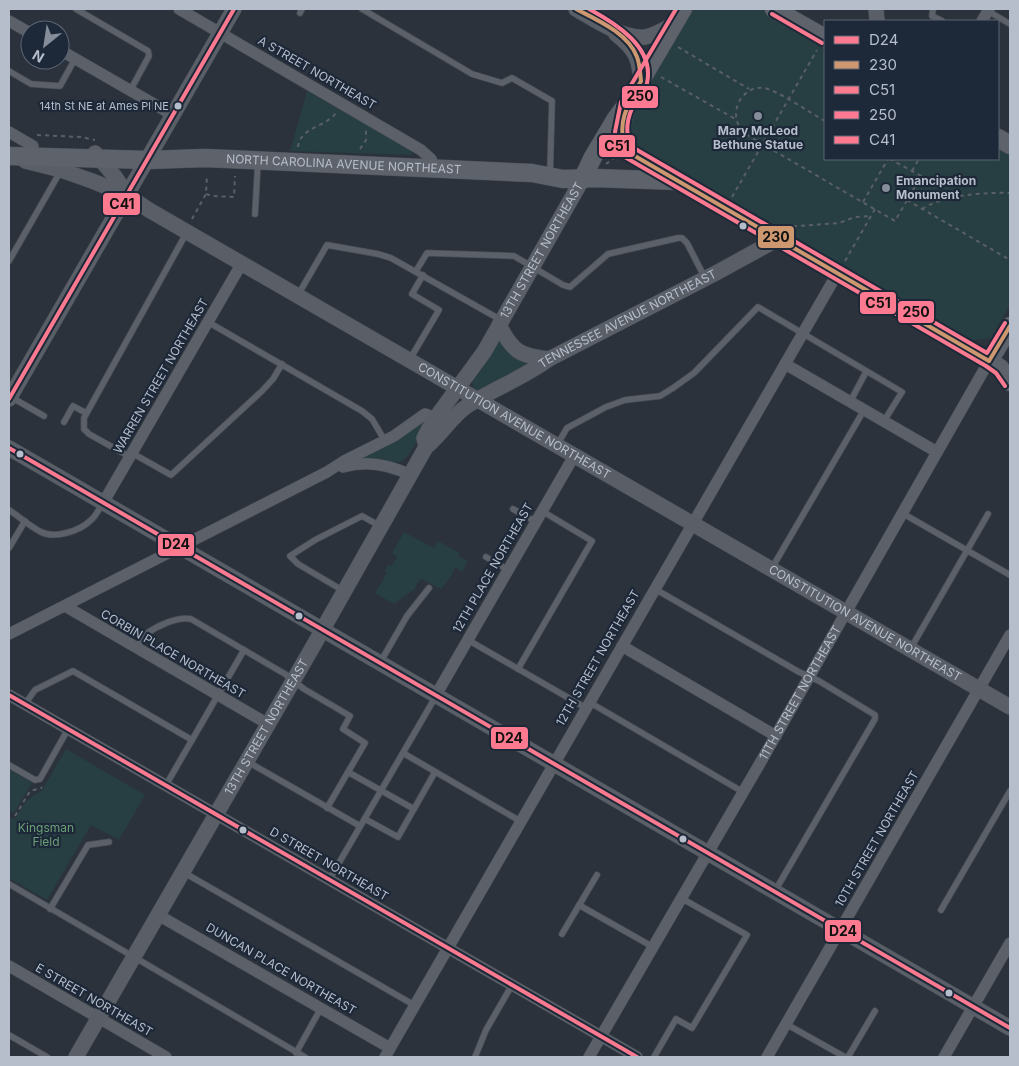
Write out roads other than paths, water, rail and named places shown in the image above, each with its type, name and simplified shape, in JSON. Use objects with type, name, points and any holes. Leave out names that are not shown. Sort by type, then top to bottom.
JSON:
[{"type":"main road","points":[[9,397],[234,9]]},
{"type":"main road","points":[[576,9],[609,28],[626,42],[636,55],[641,82]]},
{"type":"main road","points":[[775,9],[822,42]]},
{"type":"main road","points":[[609,28],[631,36],[646,37],[657,33],[678,16]]},
{"type":"main road","name":"13TH STREET NORTHEAST","points":[[426,447],[424,438],[436,418],[480,359],[615,120],[641,82],[678,16]]},
{"type":"main road","points":[[627,104],[621,132],[625,149],[633,156],[725,208],[781,234],[837,274],[1000,368],[1010,382]]},
{"type":"main road","points":[[999,139],[1010,145]]},
{"type":"main road","name":"NORTH CAROLINA AVENUE NORTHEAST","points":[[9,145],[33,140],[148,160],[205,158],[258,160],[532,173],[582,180],[595,178],[678,181]]},
{"type":"main road","points":[[98,150],[127,195]]},
{"type":"main road","name":"NORTH CAROLINA AVENUE NORTHEAST","points":[[9,156],[98,150]]},
{"type":"main road","name":"CONSTITUTION AVENUE NORTHEAST","points":[[9,156],[61,170],[127,195],[189,226],[242,263],[1010,707]]},
{"type":"main road","name":"TENNESSEE AVENUE NORTHEAST","points":[[478,400],[534,370],[549,359],[705,279],[781,234]]},
{"type":"main road","points":[[501,323],[506,339],[517,351],[529,356],[549,359]]},
{"type":"main road","name":"11TH STREET NORTHEAST","points":[[989,361],[1010,326]]},
{"type":"main road","name":"13TH STREET NORTHEAST","points":[[76,1057],[426,447],[458,413],[478,400]]},
{"type":"main road","points":[[9,448],[1010,1028]]},
{"type":"street","name":"A STREET NORTHEAST","points":[[179,9],[421,150],[431,159],[434,168]]},
{"type":"street","points":[[9,21],[20,27]]},
{"type":"street","points":[[70,56],[173,115]]},
{"type":"street","points":[[9,132],[33,140]]},
{"type":"street","name":"WARREN STREET NORTHEAST","points":[[103,503],[242,263]]},
{"type":"street","name":"12TH STREET NORTHEAST","points":[[387,1052],[837,274]]},
{"type":"street","name":"11TH STREET NORTHEAST","points":[[589,1057],[776,736],[989,361]]},
{"type":"street","points":[[785,364],[937,452]]},
{"type":"street","points":[[9,634],[328,472],[344,461],[385,441],[425,414],[436,418]]},
{"type":"street","name":"12TH PLACE NORTHEAST","points":[[436,695],[574,456]]},
{"type":"street","points":[[328,472],[361,463],[388,466],[411,474]]},
{"type":"street","name":"CORBIN PLACE NORTHEAST","points":[[65,606],[268,724]]},
{"type":"street","name":"10TH STREET NORTHEAST","points":[[767,1057],[1010,635]]},
{"type":"street","points":[[622,646],[776,736]]},
{"type":"street","name":"D STREET NORTHEAST","points":[[9,695],[636,1057]]},
{"type":"street","name":"DUNCAN PLACE NORTHEAST","points":[[158,915],[322,1008],[387,1052]]},
{"type":"street","points":[[944,1057],[1010,946]]},
{"type":"street","name":"E STREET NORTHEAST","points":[[9,966],[166,1057]]},
{"type":"lane","points":[[76,9],[148,51],[149,56],[130,90]]},
{"type":"lane","points":[[362,9],[472,74],[502,83],[512,78],[552,101],[550,177]]},
{"type":"lane","points":[[933,9],[932,16],[940,20]]},
{"type":"lane","points":[[986,14],[1010,24]]},
{"type":"lane","points":[[9,71],[31,84],[60,86],[75,59]]},
{"type":"lane","points":[[255,214],[258,160]]},
{"type":"lane","points":[[9,261],[61,170]]},
{"type":"lane","points":[[189,226],[86,413],[83,426],[87,432],[171,475],[262,391],[273,379],[282,364]]},
{"type":"lane","points":[[416,272],[427,253],[514,256],[570,287],[608,254],[669,239],[682,238],[687,243],[705,279]]},
{"type":"lane","points":[[298,295],[327,244],[383,255],[423,275],[501,323]]},
{"type":"lane","points":[[410,360],[439,310],[412,294],[423,275]]},
{"type":"lane","points":[[556,445],[567,428],[606,408],[625,400],[660,396],[673,388],[694,372],[758,307],[902,392],[884,421]]},
{"type":"lane","points":[[208,322],[366,414],[372,419],[385,441]]},
{"type":"lane","points":[[850,402],[866,372]]},
{"type":"lane","points":[[9,397],[44,416]]},
{"type":"lane","points":[[64,422],[73,406],[86,413]]},
{"type":"lane","points":[[771,570],[864,410]]},
{"type":"lane","points":[[9,510],[49,535],[68,533],[92,520],[103,503]]},
{"type":"lane","points":[[513,509],[539,517],[592,541],[518,669]]},
{"type":"lane","points":[[902,513],[1010,575]]},
{"type":"lane","points":[[910,650],[988,514]]},
{"type":"lane","points":[[344,591],[298,564],[290,556],[315,540],[362,516],[382,526]]},
{"type":"lane","points":[[9,548],[24,521]]},
{"type":"lane","points":[[486,557],[508,570]]},
{"type":"lane","points":[[380,663],[407,616],[429,588]]},
{"type":"lane","points":[[654,589],[873,712],[876,716],[775,891]]},
{"type":"lane","points":[[136,648],[146,634],[176,619],[191,619],[286,674],[304,689],[350,716],[343,729],[365,743],[327,808]]},
{"type":"lane","points":[[468,640],[743,792]]},
{"type":"lane","points":[[166,786],[244,650]]},
{"type":"lane","points":[[25,704],[35,690],[73,671],[192,740]]},
{"type":"lane","points":[[329,880],[436,695]]},
{"type":"lane","points":[[9,765],[36,780],[40,779],[68,729]]},
{"type":"lane","points":[[403,753],[520,821]]},
{"type":"lane","points":[[246,761],[360,826]]},
{"type":"lane","points":[[348,772],[414,809]]},
{"type":"lane","points":[[365,819],[398,837],[435,772]]},
{"type":"lane","points":[[942,910],[1010,791]]},
{"type":"lane","points":[[50,909],[88,845],[109,842]]},
{"type":"lane","points":[[183,872],[414,1005]]},
{"type":"lane","points":[[562,934],[597,875]]},
{"type":"lane","points":[[9,884],[304,1057]]},
{"type":"lane","points":[[654,1057],[676,1019],[692,1028],[747,935],[681,898]]},
{"type":"lane","points":[[579,905],[653,947]]},
{"type":"lane","points":[[476,1057],[486,1030],[512,985]]},
{"type":"lane","points":[[296,1053],[322,1008]]},
{"type":"lane","points":[[786,1024],[847,1057],[875,1011]]},
{"type":"lane","points":[[9,1035],[47,1057]]},
{"type":"place","name":"14th St NE at Ames Pl NE","points":[[178,106]]},
{"type":"place","name":"Mary McLeod Bethune Statue","points":[[758,116]]},
{"type":"place","name":"Emancipation Monument","points":[[886,188]]},
{"type":"park label","name":"Kingsman Field","points":[[46,835]]}]
